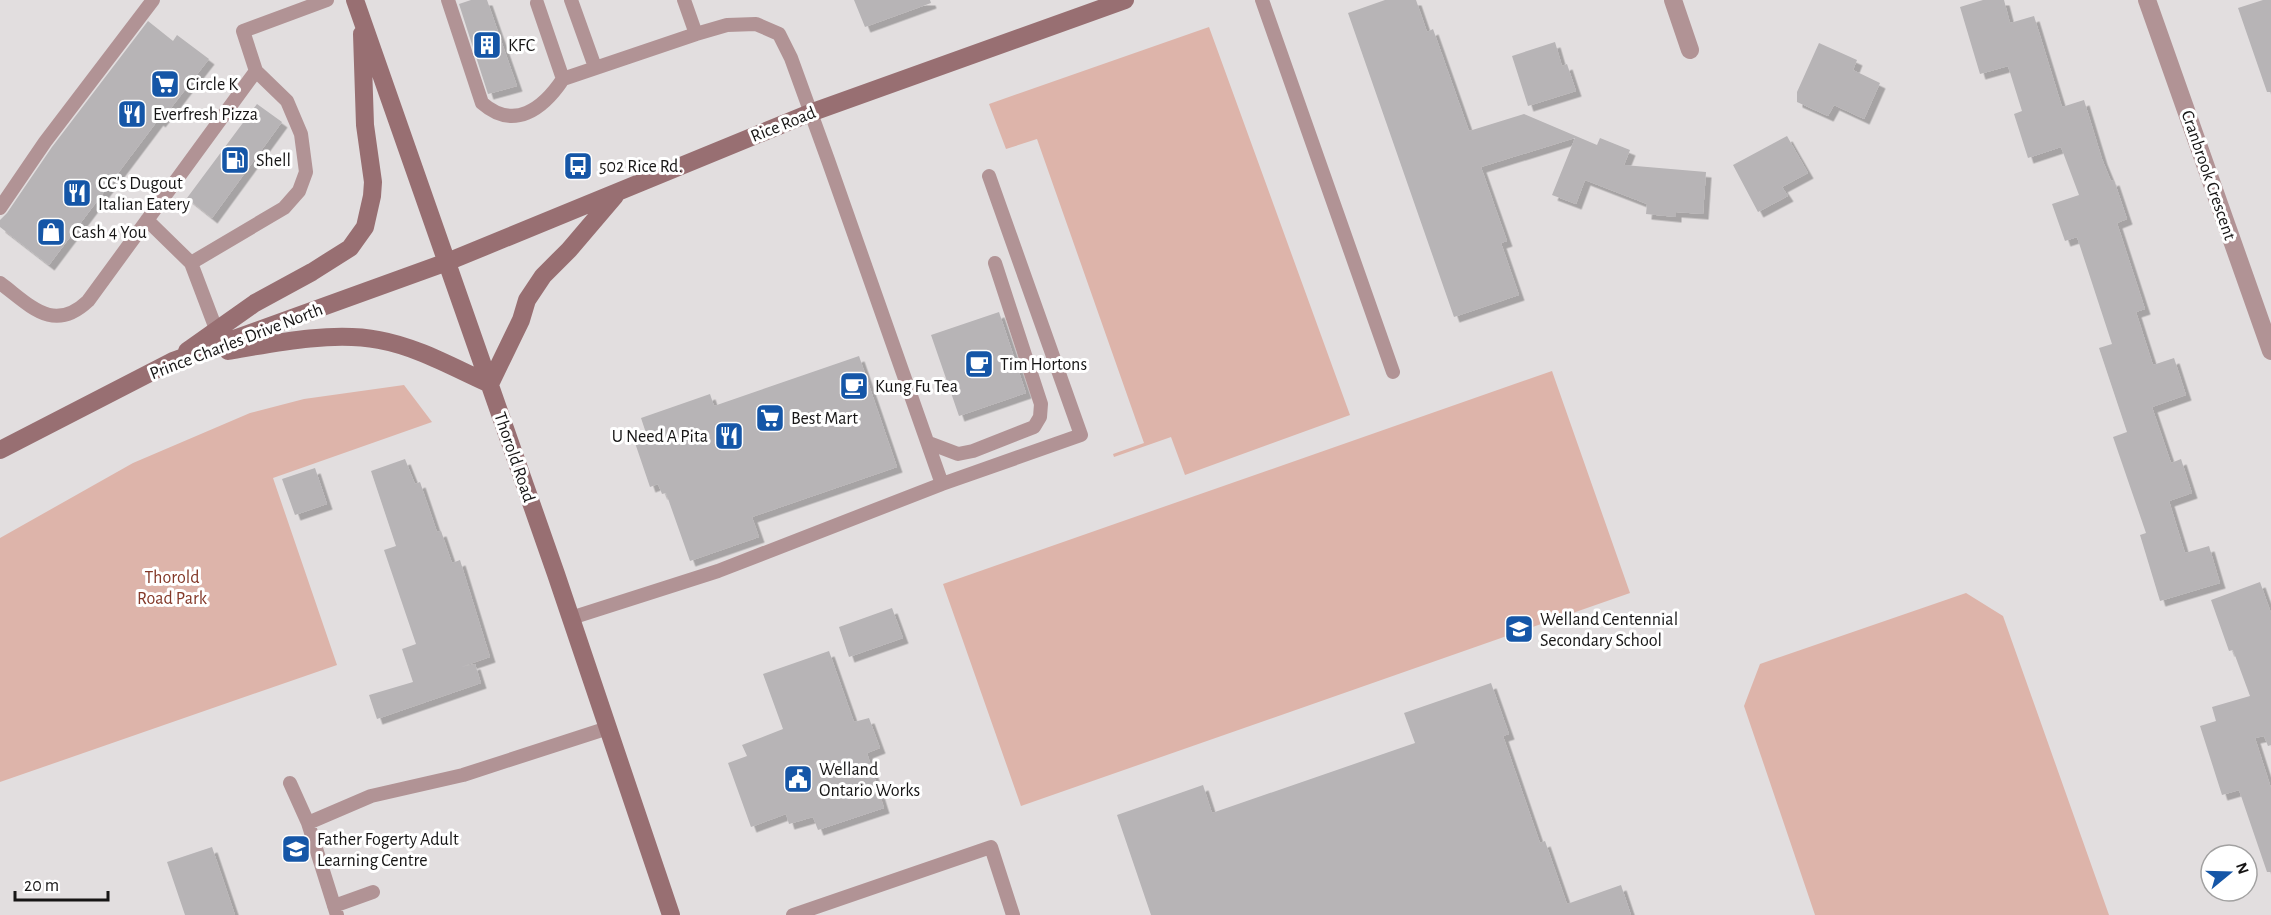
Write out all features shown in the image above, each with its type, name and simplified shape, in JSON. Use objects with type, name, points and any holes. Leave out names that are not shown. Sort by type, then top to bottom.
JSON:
[{"type":"main road","name":"Rice Road","points":[[447,262],[810,113],[1125,0]]},
{"type":"main road","name":"Thorold Road","points":[[358,8],[502,418],[671,915]]},
{"type":"main road","points":[[173,362],[216,329],[350,248],[364,227],[373,182],[365,125],[358,8]]},
{"type":"main road","points":[[173,362],[294,339],[365,338],[381,340],[428,356],[490,384],[521,320],[527,300],[543,276],[619,192]]},
{"type":"main road","name":"Prince Charles Drive North","points":[[0,450],[173,362],[447,262]]},
{"type":"street","points":[[1673,0],[1690,50]]},
{"type":"street","name":"Cranbrook Crescent","points":[[2147,0],[2271,351]]},
{"type":"lane","points":[[0,208],[45,142],[153,0]]},
{"type":"lane","points":[[191,263],[284,208],[299,191],[306,172],[301,134],[287,100],[256,71],[243,32],[327,0]]},
{"type":"lane","points":[[448,0],[482,103],[494,113],[516,116],[540,107],[563,79],[696,34],[727,25],[756,24],[779,34],[791,57],[942,484]]},
{"type":"lane","points":[[571,0],[595,67]]},
{"type":"lane","points":[[684,0],[696,34]]},
{"type":"lane","points":[[1262,0],[1393,372]]},
{"type":"lane","points":[[537,3],[563,79]]},
{"type":"lane","points":[[0,283],[42,314],[53,318],[78,311],[88,301],[256,71]]},
{"type":"lane","points":[[571,618],[718,571],[942,484],[1081,435],[989,176]]},
{"type":"lane","points":[[147,220],[191,263],[216,329]]},
{"type":"lane","points":[[928,443],[958,454],[973,451],[1034,427],[1040,417],[1041,404],[995,262]]},
{"type":"lane","points":[[308,823],[371,796],[463,775],[608,728]]},
{"type":"lane","points":[[290,783],[308,823],[336,910],[373,892]]},
{"type":"lane","points":[[793,915],[991,847],[1013,915]]},
{"type":"green space","points":[[1209,27],[1350,415],[1185,475],[1171,437],[1114,457],[1113,454],[1144,443],[1037,139],[1006,149],[989,104]]},
{"type":"green space","points":[[1552,371],[1630,593],[1021,806],[943,584]]},
{"type":"green space","name":"Thorold Road Park","points":[[404,385],[432,422],[273,478],[337,665],[0,782],[0,538],[133,463],[250,413],[304,399]]},
{"type":"green space","points":[[1966,593],[2003,616],[2109,915],[1815,915],[1744,706],[1760,664]]},
{"type":"building","name":"KFC","points":[[471,0],[487,0],[517,86],[488,94],[459,4]]},
{"type":"building","points":[[854,0],[930,0],[931,3],[865,27]]},
{"type":"building","points":[[1385,0],[1416,0],[1427,32],[1433,29],[1469,131],[1524,114],[1597,145],[1600,138],[1630,150],[1624,165],[1706,172],[1703,214],[1676,212],[1676,217],[1646,214],[1647,204],[1585,180],[1576,204],[1552,195],[1575,138],[1481,167],[1507,241],[1501,243],[1519,295],[1454,317],[1348,13]]},
{"type":"building","points":[[1983,0],[2004,0],[2010,23],[2034,16],[2062,107],[2084,100],[2102,159],[2111,181],[2114,180],[2127,219],[2117,223],[2145,309],[2136,312],[2153,365],[2174,358],[2186,395],[2152,407],[2171,463],[2181,459],[2192,493],[2169,501],[2185,553],[2209,546],[2220,583],[2160,601],[2140,535],[2146,533],[2113,437],[2127,432],[2099,348],[2112,344],[2077,237],[2065,241],[2052,204],[2079,195],[2061,147],[2028,158],[2014,114],[2022,111],[2008,66],[1980,74],[1960,7]]},
{"type":"building","points":[[2263,0],[2271,0],[2271,92],[2267,92],[2238,8]]},
{"type":"building","points":[[148,21],[173,41],[177,35],[209,59],[160,122],[158,120],[49,265],[0,227],[0,220],[52,147]]},
{"type":"building","points":[[1555,42],[1562,66],[1567,64],[1576,91],[1528,106],[1512,56]]},
{"type":"building","points":[[1819,43],[1857,60],[1853,70],[1880,83],[1864,119],[1834,105],[1828,116],[1797,102],[1797,92]]},
{"type":"building","name":"Shell","points":[[257,104],[282,122],[212,218],[187,198]]},
{"type":"building","points":[[1787,136],[1808,173],[1782,187],[1788,196],[1758,212],[1733,165]]},
{"type":"building","name":"Tim Hortons","points":[[999,312],[1026,393],[959,416],[931,335]]},
{"type":"building","points":[[859,356],[897,467],[752,517],[759,537],[690,561],[666,493],[662,494],[658,484],[650,487],[633,437],[646,433],[641,418],[710,394],[714,406]]},
{"type":"building","points":[[405,459],[415,484],[420,482],[437,532],[441,531],[452,563],[460,560],[490,657],[461,667],[475,664],[481,683],[377,719],[369,695],[413,682],[402,649],[416,644],[384,550],[396,546],[371,471]]},
{"type":"building","points":[[315,468],[327,504],[295,515],[282,479]]},
{"type":"building","points":[[2260,582],[2271,613],[2271,745],[2268,746],[2264,736],[2255,738],[2271,788],[2271,872],[2267,872],[2259,843],[2239,790],[2222,795],[2200,726],[2216,721],[2212,707],[2250,696],[2233,650],[2229,651],[2211,600]]},
{"type":"building","points":[[892,608],[903,638],[849,657],[839,627]]},
{"type":"building","points":[[829,651],[854,722],[869,718],[880,748],[867,753],[884,808],[818,830],[813,817],[789,824],[786,814],[751,827],[728,763],[747,756],[742,745],[783,729],[763,674]]},
{"type":"building","points":[[1491,683],[1509,734],[1503,736],[1540,843],[1545,841],[1567,904],[1621,885],[1631,915],[1151,915],[1117,815],[1203,785],[1212,813],[1415,743],[1404,713]]},
{"type":"building","points":[[212,847],[235,915],[185,915],[167,862]]},
{"type":"place","name":"KFC","points":[[487,45]]},
{"type":"place","name":"Circle K","points":[[165,84]]},
{"type":"place","name":"Everfresh Pizza","points":[[132,114]]},
{"type":"place","name":"Shell","points":[[235,160]]},
{"type":"place","name":"502 Rice Rd.","points":[[578,166]]},
{"type":"place","name":"CC's Dugout Italian Eatery","points":[[77,193]]},
{"type":"place","name":"Cash 4 You","points":[[51,232]]},
{"type":"place","name":"Tim Hortons","points":[[979,364]]},
{"type":"place","name":"Kung Fu Tea","points":[[854,386]]},
{"type":"place","name":"Best Mart","points":[[770,418]]},
{"type":"place","name":"U Need A Pita","points":[[729,436]]},
{"type":"place","name":"Welland Centennial Secondary School","points":[[1519,629]]},
{"type":"place","name":"Welland Ontario Works","points":[[798,779]]},
{"type":"place","name":"Father Fogerty Adult Learning Centre","points":[[296,849]]}]
